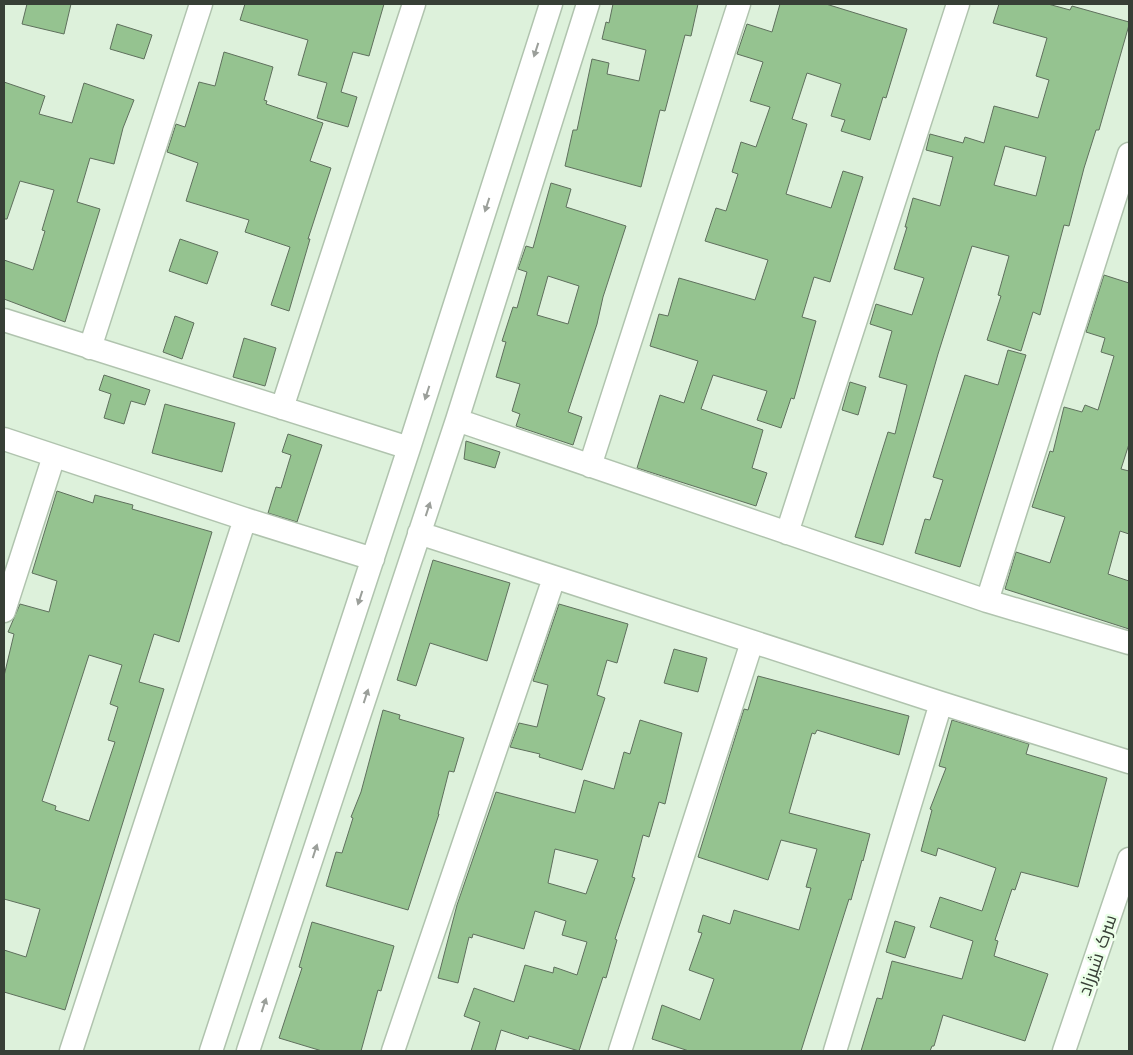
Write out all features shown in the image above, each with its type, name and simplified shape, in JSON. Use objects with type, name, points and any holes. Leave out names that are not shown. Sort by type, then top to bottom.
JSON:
[{"type":"street","points":[[90,348],[201,4]]},
{"type":"street","points":[[282,408],[414,4]]},
{"type":"street","points":[[210,1051],[373,559],[550,4]]},
{"type":"street","points":[[248,1051],[457,420],[588,4]]},
{"type":"street","points":[[590,466],[739,4]]},
{"type":"street","points":[[788,533],[958,4]]},
{"type":"street","points":[[987,601],[1129,154]]},
{"type":"street","points":[[4,320],[409,448]]},
{"type":"street","points":[[436,363],[471,374]]},
{"type":"street","points":[[457,420],[987,601],[1129,643]]},
{"type":"street","points":[[4,439],[245,519],[373,559]]},
{"type":"street","points":[[4,611],[54,456]]},
{"type":"street","points":[[71,1051],[245,519]]},
{"type":"street","points":[[420,533],[941,703],[1125,760]]},
{"type":"street","points":[[393,1051],[554,578]]},
{"type":"street","points":[[620,1051],[752,642]]},
{"type":"street","points":[[834,1051],[941,703]]},
{"type":"street","name":"سرک شیرزاد","points":[[1064,1051],[1129,859]]},
{"type":"building","points":[[27,4],[71,4],[64,34],[22,24]]},
{"type":"building","points":[[245,4],[384,4],[369,56],[353,52],[341,92],[357,97],[348,127],[317,118],[327,83],[298,75],[308,40],[240,20]]},
{"type":"building","points":[[613,4],[698,4],[691,36],[685,35],[665,111],[660,110],[641,187],[565,166],[573,130],[577,130],[592,59],[609,63],[607,74],[639,81],[646,50],[602,39],[606,22],[609,23]]},
{"type":"building","points":[[780,4],[826,4],[907,29],[886,98],[883,97],[870,140],[841,131],[845,120],[831,116],[841,84],[807,73],[792,119],[807,124],[786,194],[831,208],[843,171],[863,177],[830,282],[814,277],[802,317],[816,321],[794,399],[791,398],[781,428],[757,420],[767,391],[713,375],[701,409],[763,430],[752,468],[767,473],[756,506],[637,468],[660,395],[684,403],[698,361],[650,346],[659,314],[668,316],[679,278],[755,300],[768,260],[705,241],[716,208],[726,211],[738,174],[732,172],[741,142],[756,147],[770,107],[750,101],[763,62],[737,54],[747,24],[772,32]]},
{"type":"building","points":[[999,4],[1048,4],[1070,10],[1072,6],[1129,22],[1129,25],[1099,130],[1096,130],[1084,168],[1069,226],[1064,225],[1040,315],[1033,312],[1021,351],[987,340],[1001,296],[998,295],[1009,256],[972,246],[938,354],[883,545],[855,537],[888,432],[895,434],[907,385],[879,377],[892,331],[870,324],[876,304],[912,315],[924,278],[894,269],[907,227],[905,227],[913,198],[940,206],[953,157],[926,150],[930,134],[963,143],[965,137],[984,143],[994,106],[1038,118],[1049,80],[1036,76],[1047,38],[993,23]],"holes":[[[1005,146],[1046,157],[1036,196],[994,185]]]},
{"type":"building","points":[[117,24],[152,35],[144,59],[110,49]]},
{"type":"building","points":[[224,52],[273,67],[264,100],[267,101],[266,104],[323,123],[310,161],[331,168],[308,239],[310,239],[289,311],[271,305],[290,247],[245,232],[249,220],[186,201],[198,163],[167,152],[176,124],[185,127],[199,82],[215,86]]},
{"type":"building","points":[[4,82],[45,96],[39,114],[72,123],[84,83],[134,100],[123,128],[114,164],[90,158],[77,202],[100,209],[65,322],[4,299],[4,260],[33,270],[45,231],[42,230],[54,190],[20,181],[7,219],[4,219]]},
{"type":"building","points":[[551,183],[571,189],[566,207],[626,226],[568,412],[582,417],[573,445],[516,426],[520,414],[512,411],[520,384],[496,377],[506,342],[502,341],[513,307],[517,308],[527,272],[518,269],[526,246],[533,248]],"holes":[[[548,276],[579,286],[568,324],[537,315]]]},
{"type":"building","points":[[180,239],[218,252],[207,284],[169,271]]},
{"type":"building","points":[[1104,275],[1129,283],[1129,444],[1121,469],[1129,471],[1129,534],[1120,531],[1108,574],[1129,581],[1129,629],[1005,589],[1016,552],[1050,563],[1065,517],[1032,507],[1050,451],[1053,452],[1064,407],[1082,412],[1085,405],[1098,410],[1114,356],[1101,352],[1105,338],[1086,332]]},
{"type":"building","points":[[175,316],[194,323],[182,359],[163,352]]},
{"type":"building","points":[[244,338],[276,348],[265,386],[233,377]]},
{"type":"building","points":[[1008,350],[1026,355],[960,567],[915,553],[925,519],[930,520],[943,480],[933,477],[965,375],[998,385]]},
{"type":"building","points":[[104,375],[150,390],[145,405],[131,401],[124,424],[104,418],[111,394],[99,390]]},
{"type":"building","points":[[850,382],[866,387],[858,415],[842,410]]},
{"type":"building","points":[[165,404],[235,423],[222,472],[152,453]]},
{"type":"building","points":[[288,434],[322,445],[297,522],[268,513],[276,487],[281,488],[291,455],[282,452]]},
{"type":"building","points":[[466,441],[500,452],[495,468],[464,459]]},
{"type":"building","points":[[57,491],[93,503],[95,495],[133,505],[132,509],[212,532],[179,642],[154,634],[139,682],[164,689],[65,1010],[4,992],[4,950],[26,957],[40,909],[4,899],[4,676],[14,634],[8,632],[20,604],[49,612],[57,581],[32,573]],"holes":[[[89,655],[122,665],[110,704],[118,707],[108,740],[115,742],[89,821],[55,810],[56,806],[42,801]]]},
{"type":"building","points":[[433,560],[510,583],[487,661],[430,643],[416,686],[397,680]]},
{"type":"building","points":[[559,604],[628,624],[617,663],[607,660],[597,695],[605,698],[582,770],[539,757],[540,754],[510,747],[519,723],[537,727],[548,685],[533,681]]},
{"type":"building","points":[[674,649],[707,658],[698,692],[664,683]]},
{"type":"building","points":[[758,676],[909,716],[899,755],[817,730],[815,734],[812,733],[789,813],[870,834],[851,900],[849,899],[801,1051],[689,1051],[652,1039],[662,1005],[700,1020],[714,979],[689,970],[702,933],[698,932],[703,915],[730,924],[734,910],[799,930],[811,888],[806,887],[817,849],[781,840],[768,880],[698,857],[744,709],[748,710]]},
{"type":"building","points":[[383,710],[400,715],[399,719],[464,738],[454,772],[449,771],[439,814],[408,910],[326,886],[336,852],[342,853]]},
{"type":"building","points":[[640,720],[682,733],[665,804],[659,802],[649,837],[643,835],[632,877],[635,878],[615,939],[617,940],[606,978],[603,977],[579,1051],[529,1036],[528,1039],[501,1030],[495,1051],[471,1051],[480,1022],[464,1016],[474,988],[514,1002],[525,965],[553,973],[554,967],[577,975],[587,942],[562,935],[566,921],[535,911],[524,949],[473,934],[472,938],[469,937],[458,983],[438,978],[457,905],[496,792],[575,813],[584,780],[614,789],[624,752],[630,754]],"holes":[[[555,849],[598,860],[586,894],[548,883]]]},
{"type":"building","points":[[952,720],[1029,744],[1026,754],[1107,778],[1078,887],[1021,872],[1015,890],[1012,889],[995,940],[998,941],[994,956],[1048,974],[1025,1041],[943,1015],[934,1046],[932,1046],[930,1051],[861,1051],[877,998],[882,999],[892,961],[962,979],[973,941],[930,927],[940,897],[982,911],[996,868],[938,848],[936,856],[921,851],[932,810],[930,809],[946,768],[939,766]]},
{"type":"building","points":[[895,921],[915,927],[905,958],[886,952]]},
{"type":"building","points":[[312,922],[394,946],[381,991],[378,990],[361,1051],[322,1051],[279,1038],[302,968],[299,967]]}]
